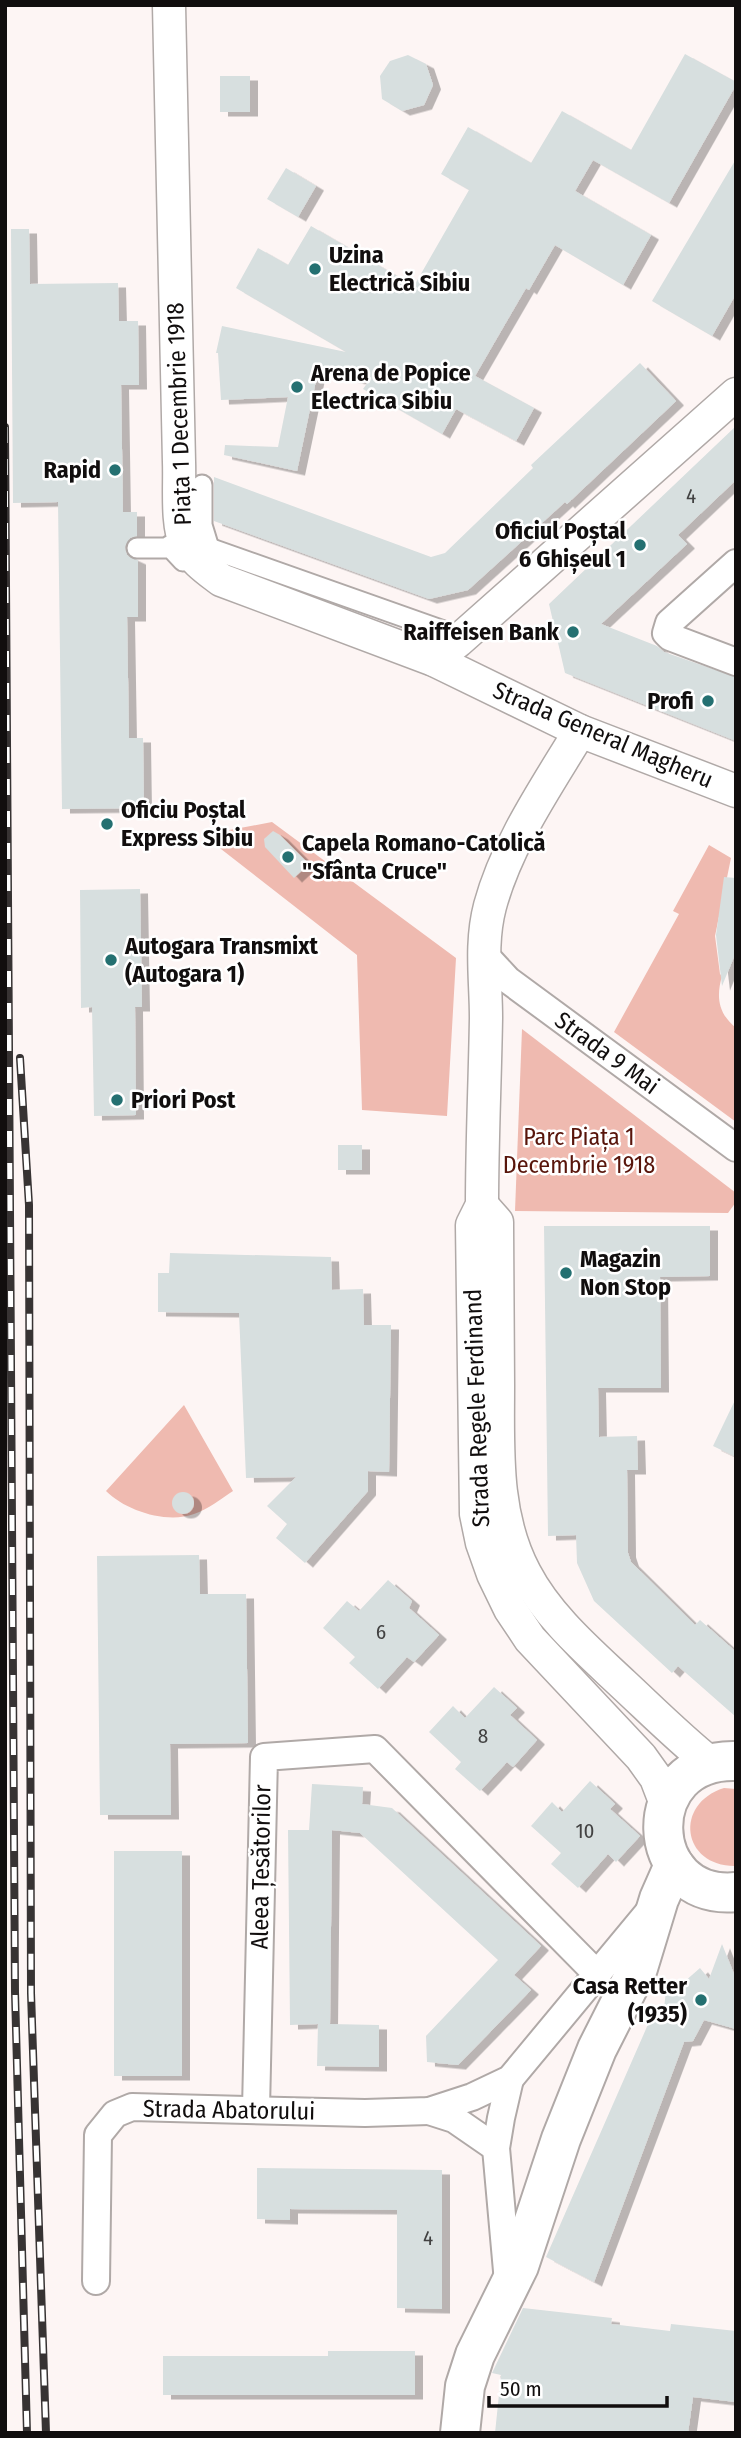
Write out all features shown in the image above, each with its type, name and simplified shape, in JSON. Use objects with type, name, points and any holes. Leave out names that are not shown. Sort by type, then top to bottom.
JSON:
[{"type":"main road","points":[[460,2433],[465,2386],[470,2370],[482,2340],[509,2290],[561,2139],[597,2049],[638,1968],[667,1882],[662,1824],[666,1804],[676,1786],[691,1772],[729,1761]]},
{"type":"main road","points":[[667,1882],[688,1879],[706,1889],[736,1892]]},
{"type":"street","name":"Piața 1 Decembrie 1918","points":[[169,5],[181,534],[200,564],[221,580],[446,650]]},
{"type":"street","points":[[446,650],[736,394]]},
{"type":"street","points":[[202,485],[202,525],[190,569],[219,591]]},
{"type":"street","points":[[137,548],[169,546],[194,554]]},
{"type":"street","points":[[736,563],[669,623],[666,633],[670,637],[736,662]]},
{"type":"street","name":"Strada General Magheru","points":[[446,650],[580,731],[736,791]]},
{"type":"street","name":"Strada Regele Ferdinand","points":[[580,731],[537,802],[506,863],[490,905],[483,953],[486,1015],[482,1205],[472,1225],[475,1497],[482,1542],[499,1586],[530,1639],[641,1757],[656,1778],[666,1804]]},
{"type":"street","name":"Strada 9 Mai","points":[[483,953],[508,980],[736,1148]]},
{"type":"street","name":"Strada Regele Ferdinand","points":[[482,1205],[497,1226],[497,1458],[503,1509],[525,1573],[542,1599],[577,1640],[688,1745],[729,1761]]},
{"type":"street","name":"Aleea Țesătorilor","points":[[256,2109],[264,1757],[375,1749],[597,1973]]},
{"type":"street","name":"Strada Abatorului","points":[[509,2290],[496,2148],[510,2079],[667,1882]]},
{"type":"street","name":"Strada Abatorului","points":[[96,2281],[98,2135],[115,2114],[132,2107],[365,2113],[429,2111],[472,2097],[510,2079]]},
{"type":"street","points":[[429,2111],[454,2119],[496,2148]]},
{"type":"green space","points":[[272,822],[456,958],[447,1116],[362,1110],[357,955],[203,835]]},
{"type":"green space","points":[[709,845],[731,858],[715,936],[722,976],[720,1004],[725,1016],[736,1028],[736,1122],[614,1032],[679,914],[673,911]]},
{"type":"green space","name":"Parc Piața 1 Decembrie 1918","points":[[522,1029],[736,1193],[736,1202],[728,1213],[515,1211]]},
{"type":"green space","points":[[184,1405],[233,1491],[199,1512],[183,1517],[147,1514],[114,1498],[106,1491]]},
{"type":"green space","points":[[724,1788],[736,1789],[736,1866],[718,1864],[704,1856],[695,1846],[691,1833],[691,1820],[697,1807],[708,1796]]},
{"type":"building","name":"Uzina Electrică Sibiu","points":[[685,54],[736,82],[736,85],[669,203],[593,160],[575,191],[651,235],[623,285],[555,245],[529,290],[526,288],[475,376],[534,408],[516,441],[456,409],[442,434],[363,389],[368,382],[318,371],[297,471],[224,455],[225,445],[278,447],[288,397],[221,400],[216,353],[222,326],[346,352],[236,288],[258,248],[288,265],[311,226],[414,286],[469,190],[441,174],[468,127],[531,163],[562,111],[631,150]]},
{"type":"building","points":[[408,55],[426,64],[433,85],[424,105],[402,111],[382,99],[380,76],[390,61]]},
{"type":"building","points":[[220,76],[250,76],[250,112],[220,112]]},
{"type":"building","points":[[736,159],[736,294],[712,336],[652,301]]},
{"type":"building","points":[[286,168],[316,186],[298,217],[267,199]]},
{"type":"building","points":[[11,229],[29,229],[30,284],[118,283],[119,321],[138,321],[139,385],[121,385],[123,512],[137,512],[137,536],[130,538],[125,547],[127,555],[138,560],[138,617],[127,617],[129,738],[143,738],[144,808],[62,809],[58,502],[13,503]]},
{"type":"building","points":[[640,363],[676,401],[567,504],[565,502],[468,590],[429,599],[214,521],[214,477],[431,557],[445,553],[533,468],[531,465]]},
{"type":"building","points":[[736,426],[736,480],[678,535],[687,544],[601,624],[657,646],[664,652],[736,677],[736,741],[565,673],[549,604]]},
{"type":"building","name":"Capela Romano-Catolică \"Sfânta Cruce\"","points":[[273,831],[309,864],[294,878],[265,847],[264,839]]},
{"type":"building","points":[[724,877],[736,878],[736,952],[722,986],[716,935]]},
{"type":"building","name":"Autogara Transmixt (Autogara 1)","points":[[140,889],[142,1007],[135,1007],[136,1115],[94,1116],[92,1007],[81,1008],[80,890]]},
{"type":"building","points":[[338,1145],[362,1145],[362,1170],[338,1170]]},
{"type":"building","points":[[544,1226],[710,1226],[710,1276],[660,1277],[661,1388],[598,1388],[599,1437],[637,1436],[638,1470],[627,1470],[628,1553],[631,1562],[695,1625],[700,1620],[736,1652],[736,1717],[678,1666],[672,1673],[594,1601],[577,1563],[576,1535],[548,1536]]},
{"type":"building","points":[[170,1253],[331,1257],[332,1290],[363,1289],[364,1325],[391,1325],[389,1472],[368,1471],[368,1491],[305,1563],[276,1538],[287,1524],[267,1506],[296,1477],[246,1478],[239,1313],[158,1312],[158,1273],[169,1273]]},
{"type":"building","points":[[736,1398],[736,1457],[713,1446]]},
{"type":"building","points":[[183,1492],[191,1495],[194,1503],[191,1511],[183,1514],[175,1511],[172,1503],[175,1495]]},
{"type":"building","points":[[199,1555],[200,1594],[246,1594],[248,1743],[170,1744],[171,1815],[100,1815],[97,1556]]},
{"type":"building","points":[[388,1580],[412,1601],[409,1608],[439,1635],[414,1662],[407,1657],[378,1689],[349,1663],[355,1657],[323,1628],[347,1601],[359,1611]]},
{"type":"building","points":[[494,1687],[517,1708],[510,1715],[537,1740],[513,1767],[507,1762],[480,1791],[455,1769],[461,1762],[429,1732],[453,1706],[465,1718]]},
{"type":"building","points":[[590,1781],[615,1804],[610,1809],[640,1836],[616,1862],[608,1854],[578,1888],[551,1864],[561,1853],[531,1826],[552,1802],[562,1812]]},
{"type":"building","points":[[312,1784],[363,1787],[362,1804],[392,1808],[541,1946],[514,1975],[531,1990],[458,2065],[427,2062],[426,2036],[498,1960],[360,1833],[332,1830],[330,2024],[379,2025],[379,2067],[317,2066],[318,2024],[290,2025],[288,1830],[309,1830]]},
{"type":"building","points":[[114,1851],[182,1851],[182,2076],[114,2076]]},
{"type":"building","points":[[722,1944],[736,1979],[736,2029],[704,2020],[693,2041],[684,2042],[594,2282],[546,2257],[653,2013],[663,2017],[666,1991],[676,1989],[700,1968],[709,1979]]},
{"type":"building","points":[[257,2168],[442,2170],[442,2309],[397,2308],[397,2210],[290,2209],[290,2220],[257,2219]]},
{"type":"building","points":[[523,2308],[612,2318],[611,2324],[670,2331],[671,2324],[736,2331],[736,2402],[693,2397],[688,2433],[495,2433],[501,2375],[492,2373]]},
{"type":"building","points":[[328,2351],[415,2351],[415,2395],[163,2395],[163,2356],[328,2356]]},
{"type":"railway","points":[[5,427],[15,1992],[27,2433]]},
{"type":"railway","points":[[20,1058],[29,1205],[31,1993],[46,2433]]},
{"type":"place","name":"Uzina Electrică Sibiu","points":[[315,269]]},
{"type":"place","name":"Arena de Popice Electrica Sibiu","points":[[297,387]]},
{"type":"place","name":"Rapid","points":[[115,470]]},
{"type":"place","name":"Oficiul Poștal 6 Ghișeul 1","points":[[640,545]]},
{"type":"place","name":"Raiffeisen Bank","points":[[573,632]]},
{"type":"place","name":"Profi","points":[[708,701]]},
{"type":"place","name":"Oficiu Poștal Express Sibiu","points":[[107,824]]},
{"type":"place","name":"Capela Romano-Catolică \"Sfânta Cruce\"","points":[[288,857]]},
{"type":"place","name":"Autogara Transmixt (Autogara 1)","points":[[111,960]]},
{"type":"place","name":"Priori Post","points":[[117,1100]]},
{"type":"place","name":"Magazin Non Stop","points":[[566,1273]]},
{"type":"place","name":"Casa Retter (1935)","points":[[701,2000]]}]
